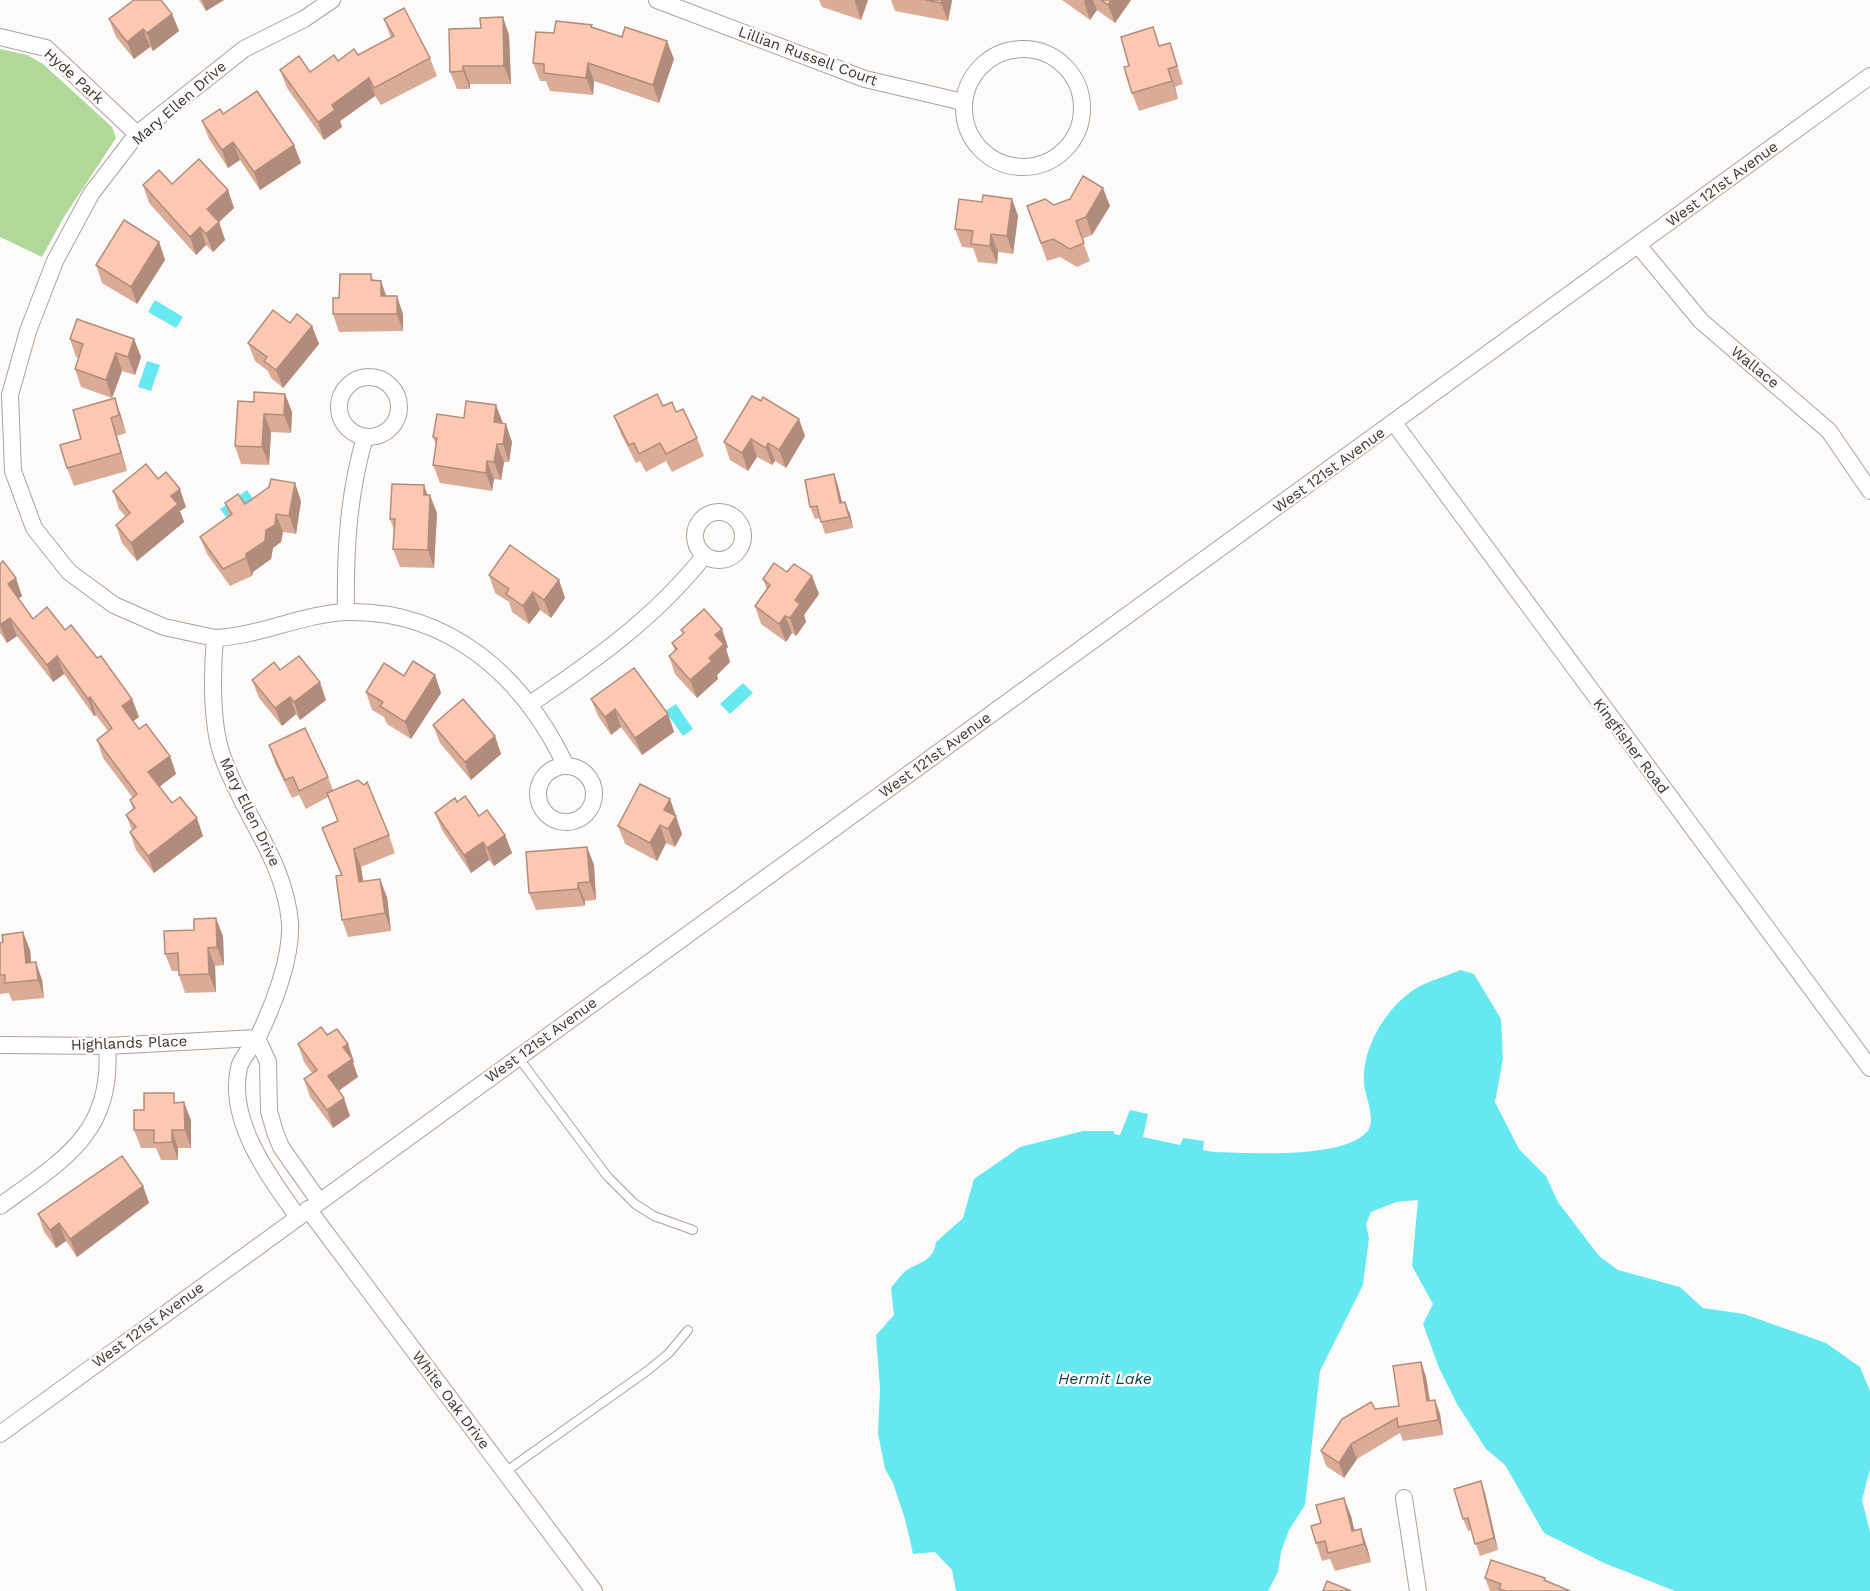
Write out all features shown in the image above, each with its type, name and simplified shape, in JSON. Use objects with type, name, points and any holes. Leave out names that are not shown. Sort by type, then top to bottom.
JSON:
[{"type":"street","name":"Mary Ellen Drive","points":[[308,1209],[260,1163],[245,1129],[239,1098],[239,1067],[257,1038],[283,972],[290,925],[276,863],[253,825],[221,753],[213,693],[215,638],[154,623],[114,604],[69,572],[34,528],[6,473],[10,395],[28,331],[55,261],[92,194],[138,134],[210,74],[244,50],[304,19],[332,0]]},
{"type":"street","name":"Lillian Russell Court","points":[[657,0],[865,79],[963,102]]},
{"type":"street","name":"Hyde Park","points":[[0,37],[46,48],[138,134]]},
{"type":"street","points":[[1015,49],[1035,50],[1054,57],[1069,70],[1079,87],[1083,106],[1080,126],[1071,144],[1057,158],[1039,166],[1020,168],[1000,164],[984,154],[971,139],[964,121],[963,102],[968,82],[980,66],[996,54],[1015,49]]},
{"type":"street","name":"West 121st Avenue","points":[[0,1434],[1870,76]]},
{"type":"street","name":"Wallace","points":[[1638,245],[1701,321],[1829,431],[1870,491]]},
{"type":"street","name":"Kingfisher Road","points":[[1394,423],[1870,1068]]},
{"type":"street","points":[[346,612],[345,555],[354,473],[365,437]]},
{"type":"street","points":[[530,704],[632,632],[661,605],[704,556]]},
{"type":"street","points":[[215,638],[250,635],[346,612],[395,617],[429,626],[480,653],[498,669],[530,704],[566,766]]},
{"type":"street","points":[[257,1038],[268,1062],[269,1111],[275,1132],[308,1209]]},
{"type":"street","name":"Highlands Place","points":[[0,1045],[107,1046],[257,1038]]},
{"type":"street","points":[[0,1206],[60,1162],[86,1135],[100,1110],[109,1073],[107,1046]]},
{"type":"street","name":"White Oak Drive","points":[[308,1209],[594,1591]]},
{"type":"street","points":[[1404,1498],[1418,1591]]},
{"type":"lane","points":[[518,1057],[607,1176],[635,1204],[654,1216],[693,1230]]},
{"type":"lane","points":[[505,1472],[647,1371],[669,1353],[688,1330]]},
{"type":"green space","points":[[0,49],[27,55],[43,64],[112,127],[116,138],[64,217],[42,257],[0,237]]},
{"type":"water","points":[[155,300],[183,317],[176,328],[148,312]]},
{"type":"water","points":[[147,361],[160,365],[151,391],[138,387]]},
{"type":"water","points":[[247,490],[255,502],[229,521],[220,509]]},
{"type":"water","points":[[743,683],[753,693],[730,714],[720,704]]},
{"type":"water","points":[[676,704],[693,729],[683,736],[665,711]]},
{"type":"water","name":"Hermit Lake","points":[[1461,970],[1474,974],[1501,1019],[1503,1059],[1495,1102],[1519,1149],[1546,1176],[1558,1202],[1599,1256],[1618,1270],[1680,1287],[1703,1308],[1744,1314],[1826,1343],[1860,1367],[1870,1391],[1870,1469],[1862,1500],[1870,1532],[1870,1591],[1675,1591],[1604,1563],[1544,1533],[1505,1465],[1486,1449],[1457,1404],[1439,1368],[1423,1324],[1433,1304],[1412,1266],[1418,1200],[1396,1202],[1371,1212],[1366,1224],[1369,1238],[1363,1285],[1320,1371],[1305,1505],[1289,1530],[1281,1552],[1278,1572],[1268,1591],[956,1591],[952,1570],[935,1552],[913,1554],[905,1519],[893,1483],[885,1469],[878,1433],[880,1389],[876,1335],[894,1315],[891,1288],[905,1272],[929,1257],[936,1242],[963,1218],[974,1179],[1020,1147],[1083,1131],[1114,1131],[1114,1134],[1120,1135],[1130,1110],[1148,1114],[1143,1137],[1180,1145],[1183,1138],[1204,1141],[1203,1150],[1214,1152],[1295,1152],[1338,1147],[1355,1141],[1370,1127],[1371,1115],[1364,1083],[1364,1069],[1367,1054],[1380,1026],[1389,1013],[1410,992]]},
{"type":"building","points":[[134,0],[161,0],[172,14],[147,33],[143,29],[127,42],[109,19]]},
{"type":"building","points":[[925,0],[942,0],[941,3]]},
{"type":"building","points":[[1101,0],[1111,0],[1108,5]]},
{"type":"building","points":[[404,8],[430,58],[374,88],[369,78],[332,105],[335,110],[318,122],[280,70],[299,56],[310,72],[334,55],[338,61],[354,49],[358,55],[394,36],[384,19]]},
{"type":"building","points":[[503,17],[504,66],[463,66],[463,71],[450,72],[449,29],[481,28],[480,18]]},
{"type":"building","points":[[556,21],[592,25],[591,27],[622,37],[625,27],[667,41],[653,85],[588,63],[586,78],[544,73],[544,64],[533,63],[536,32],[554,33]]},
{"type":"building","points":[[1153,27],[1159,46],[1170,43],[1177,66],[1168,69],[1172,81],[1132,93],[1124,67],[1129,66],[1121,37]]},
{"type":"building","points":[[257,91],[294,145],[254,172],[233,142],[222,150],[202,121],[220,109],[223,114]]},
{"type":"building","points":[[199,159],[228,190],[207,209],[219,222],[206,234],[200,227],[190,237],[143,185],[159,170],[172,184]]},
{"type":"building","points":[[1083,176],[1103,188],[1086,217],[1076,221],[1084,243],[1070,249],[1053,239],[1041,243],[1027,206],[1045,199],[1054,205],[1070,199]]},
{"type":"building","points":[[983,195],[1012,199],[1007,236],[991,234],[990,246],[971,244],[973,231],[955,229],[959,199],[982,202]]},
{"type":"building","points":[[124,220],[159,242],[131,287],[96,265]]},
{"type":"building","points":[[340,274],[371,274],[371,280],[381,281],[381,296],[397,296],[397,314],[333,314],[333,298],[339,298]]},
{"type":"building","points":[[273,310],[290,323],[297,314],[312,326],[276,370],[264,361],[267,357],[248,343]]},
{"type":"building","points":[[77,319],[134,339],[128,357],[116,353],[106,380],[75,369],[83,344],[70,339]]},
{"type":"building","points":[[254,392],[285,394],[284,415],[264,414],[262,447],[235,446],[238,401],[254,402]]},
{"type":"building","points":[[657,394],[663,406],[672,402],[676,412],[683,409],[697,438],[666,454],[660,443],[639,454],[634,443],[629,445],[614,416]]},
{"type":"building","points":[[752,396],[761,401],[763,397],[799,419],[779,450],[768,443],[766,448],[751,439],[742,453],[724,442]]},
{"type":"building","points":[[115,398],[119,415],[111,418],[121,453],[67,468],[60,445],[81,439],[73,410]]},
{"type":"building","points":[[466,401],[496,405],[494,422],[506,424],[503,444],[497,444],[494,462],[487,461],[486,473],[433,465],[437,438],[433,437],[437,414],[464,418]]},
{"type":"building","points":[[146,464],[158,479],[166,472],[180,489],[171,496],[178,504],[131,543],[116,525],[130,513],[113,491]]},
{"type":"building","points":[[834,474],[840,503],[845,502],[849,517],[821,522],[817,506],[810,507],[805,480]]},
{"type":"building","points":[[271,479],[295,483],[289,516],[276,514],[275,525],[266,530],[265,541],[246,554],[246,558],[223,569],[200,537],[232,514],[225,503],[238,494],[245,504],[269,487]]},
{"type":"building","points":[[392,484],[424,485],[424,495],[430,495],[428,550],[393,549],[395,519],[390,519]]},
{"type":"building","points":[[510,545],[559,580],[544,600],[533,592],[523,606],[506,594],[509,589],[489,575]]},
{"type":"building","points":[[3,561],[16,578],[8,584],[33,619],[47,607],[65,630],[71,625],[97,658],[101,656],[132,699],[122,706],[139,729],[146,724],[170,756],[148,772],[172,803],[180,797],[197,818],[148,856],[130,832],[136,827],[126,815],[135,808],[130,800],[137,794],[97,740],[112,728],[57,656],[47,665],[10,618],[0,625],[0,564]]},
{"type":"building","points":[[774,563],[787,572],[794,564],[812,576],[795,600],[800,604],[790,618],[785,616],[779,624],[755,606],[770,585],[763,579]]},
{"type":"building","points":[[704,609],[722,629],[715,635],[724,644],[709,658],[712,661],[690,680],[669,656],[677,649],[672,643],[684,633],[681,630]]},
{"type":"building","points":[[299,656],[320,682],[294,702],[290,697],[275,708],[252,680],[274,662],[280,670]]},
{"type":"building","points":[[413,661],[435,675],[405,722],[380,706],[383,702],[366,692],[384,663],[404,676]]},
{"type":"building","points":[[634,668],[668,714],[635,738],[615,709],[605,717],[591,699]]},
{"type":"building","points":[[463,699],[495,736],[465,762],[433,725]]},
{"type":"building","points":[[305,728],[328,777],[299,791],[293,777],[285,780],[269,745]]},
{"type":"building","points":[[358,780],[364,785],[367,782],[389,835],[354,849],[359,882],[380,879],[385,913],[342,920],[336,876],[342,875],[322,828],[338,821],[327,793]]},
{"type":"building","points":[[640,784],[670,799],[664,810],[676,816],[668,829],[660,825],[650,843],[618,826]]},
{"type":"building","points":[[465,796],[479,816],[487,810],[505,835],[487,848],[483,842],[464,855],[435,813],[455,798],[457,802]]},
{"type":"building","points":[[587,847],[590,882],[578,883],[578,889],[529,893],[526,852]]},
{"type":"building","points":[[216,918],[217,947],[208,948],[209,974],[179,975],[178,953],[165,954],[164,931],[194,930],[194,919]]},
{"type":"building","points":[[23,932],[26,963],[36,962],[38,980],[5,983],[5,975],[0,975],[2,935]]},
{"type":"building","points":[[321,1027],[327,1035],[337,1029],[348,1044],[343,1047],[352,1059],[328,1076],[344,1098],[327,1110],[304,1079],[317,1070],[298,1044]]},
{"type":"building","points":[[144,1093],[174,1093],[174,1103],[184,1102],[185,1130],[172,1130],[172,1142],[154,1143],[154,1130],[134,1130],[134,1110],[144,1110]]},
{"type":"building","points":[[122,1156],[143,1186],[70,1239],[59,1223],[50,1230],[38,1214]]},
{"type":"building","points":[[1421,1362],[1427,1401],[1435,1400],[1438,1420],[1398,1427],[1397,1418],[1351,1444],[1339,1463],[1321,1451],[1342,1419],[1371,1402],[1375,1409],[1399,1406],[1393,1366]]},
{"type":"building","points":[[1481,1481],[1494,1538],[1475,1544],[1468,1518],[1463,1519],[1454,1489]]},
{"type":"building","points":[[1344,1498],[1352,1531],[1361,1529],[1364,1544],[1328,1553],[1325,1541],[1316,1543],[1311,1526],[1321,1523],[1316,1505]]},
{"type":"building","points":[[1491,1560],[1545,1578],[1544,1580],[1570,1591],[1506,1591],[1499,1589],[1501,1584],[1485,1578]]},
{"type":"building","points":[[1327,1581],[1351,1591],[1323,1591]]}]
